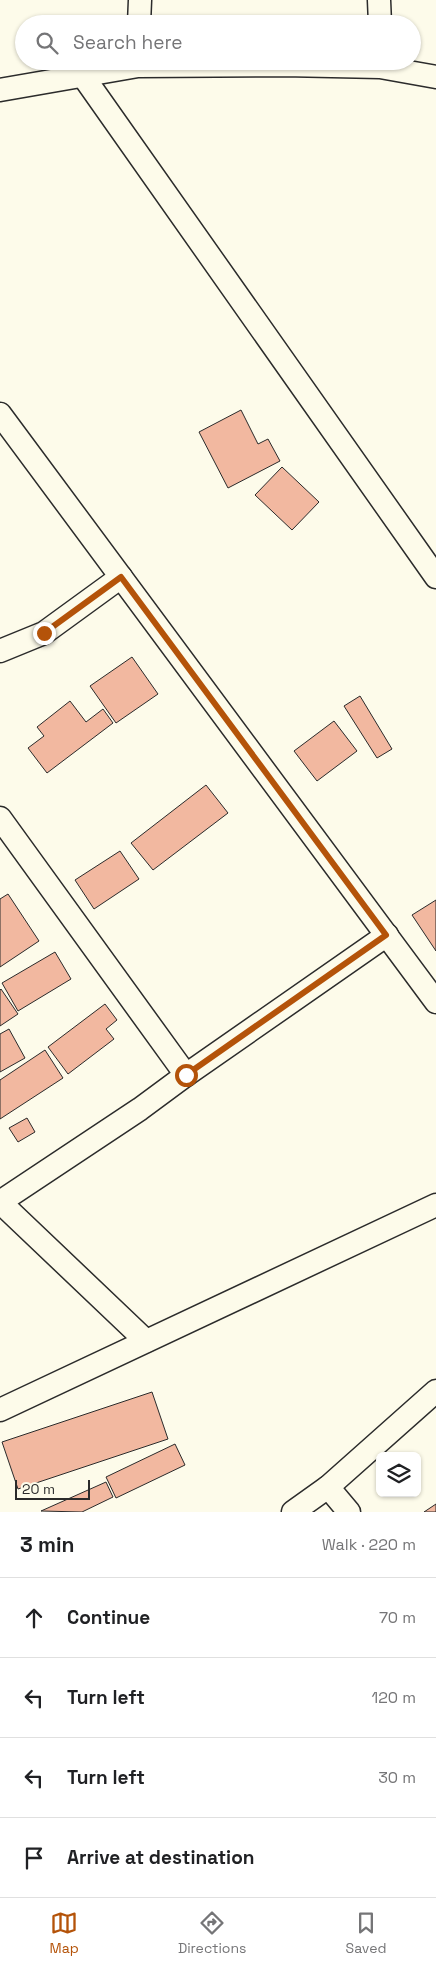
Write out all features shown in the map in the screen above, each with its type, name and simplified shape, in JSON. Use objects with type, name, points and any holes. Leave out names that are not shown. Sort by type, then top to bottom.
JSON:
[{"type":"street","points":[[139,15],[140,0]]},
{"type":"street","points":[[379,0],[380,15]]},
{"type":"street","points":[[0,90],[110,70]]},
{"type":"street","points":[[406,70],[436,77]]},
{"type":"street","points":[[83,76],[436,577]]},
{"type":"street","points":[[0,414],[436,1002]]},
{"type":"street","points":[[0,651],[44,633],[121,577]]},
{"type":"street","points":[[0,818],[186,1075]]},
{"type":"street","points":[[146,1341],[0,1202],[140,1109],[386,935]]},
{"type":"street","points":[[0,1410],[436,1205]]},
{"type":"street","points":[[293,1512],[328,1487],[436,1391]]},
{"type":"street","points":[[328,1487],[349,1512]]},
{"type":"building","points":[[241,410],[258,444],[268,439],[280,461],[228,488],[199,432]]},
{"type":"building","points":[[282,467],[319,502],[292,530],[255,495]]},
{"type":"building","points":[[132,657],[158,694],[116,723],[90,686]]},
{"type":"building","points":[[360,696],[392,749],[377,758],[344,706]]},
{"type":"building","points":[[70,701],[86,722],[103,709],[113,723],[47,773],[28,748],[44,736],[37,727]]},
{"type":"building","points":[[334,721],[357,751],[317,781],[294,751]]},
{"type":"building","points":[[206,785],[228,813],[153,870],[131,843]]},
{"type":"building","points":[[120,851],[139,879],[94,909],[75,880]]},
{"type":"building","points":[[8,894],[39,941],[0,967],[0,899]]},
{"type":"building","points":[[436,900],[436,951],[412,915]]},
{"type":"building","points":[[55,952],[71,979],[18,1011],[2,983]]},
{"type":"building","points":[[0,990],[18,1014],[0,1026]]},
{"type":"building","points":[[105,1004],[117,1020],[106,1029],[114,1039],[68,1074],[48,1047]]},
{"type":"building","points":[[9,1029],[25,1058],[0,1072],[0,1034]]},
{"type":"building","points":[[45,1050],[63,1078],[0,1119],[0,1080]]},
{"type":"building","points":[[27,1118],[35,1132],[18,1142],[9,1128]]},
{"type":"building","points":[[152,1392],[168,1439],[18,1489],[2,1442]]},
{"type":"building","points":[[175,1444],[185,1465],[116,1498],[106,1477]]},
{"type":"building","points":[[106,1482],[113,1497],[82,1512],[41,1511]]},
{"type":"building","points":[[436,1504],[436,1512],[424,1512]]},
{"type":"route","points":[[44,633],[121,577],[386,935],[186,1075]]}]
